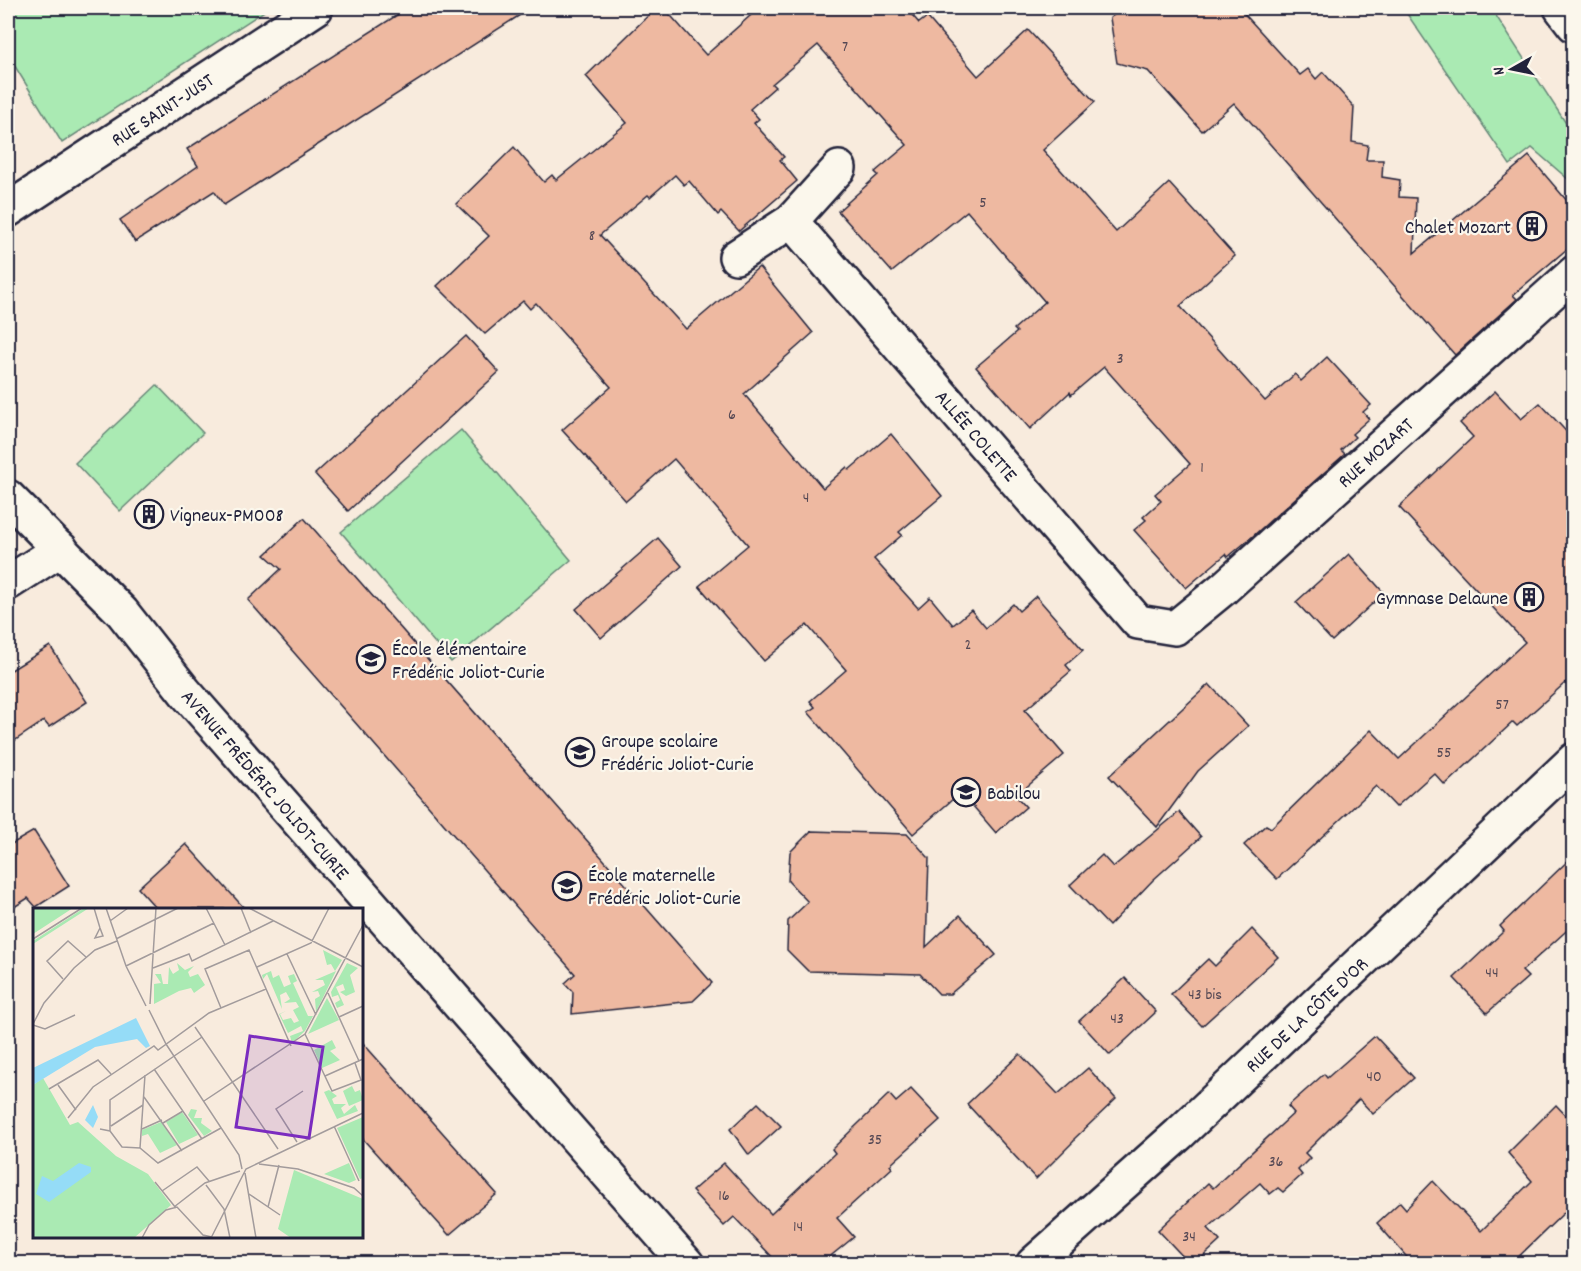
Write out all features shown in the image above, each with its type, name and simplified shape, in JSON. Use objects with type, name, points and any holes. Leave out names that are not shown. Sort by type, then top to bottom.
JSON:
[{"type":"street","name":"RUE SAINT-JUST","points":[[8,210],[316,8]]},
{"type":"street","points":[[1562,8],[1574,25]]},
{"type":"street","points":[[736,257],[791,221],[838,168]]},
{"type":"street","name":"ALLÉE COLETTE","points":[[791,221],[1138,622],[1175,628]]},
{"type":"street","name":"RUE MOZART","points":[[1175,628],[1224,588],[1574,273]]},
{"type":"street","name":"AVENUE FRÉDÉRIC JOLIOT-CURIE","points":[[8,497],[122,612],[185,692],[687,1263]]},
{"type":"street","points":[[8,583],[61,549]]},
{"type":"street","name":"RUE DE LA CÔTE D'OR","points":[[1033,1263],[1179,1134],[1574,760]]},
{"type":"green space","points":[[8,8],[269,8],[62,143],[8,55]]},
{"type":"green space","points":[[1403,8],[1491,8],[1573,134],[1573,175],[1568,179],[1532,148],[1510,165]]},
{"type":"green space","points":[[157,385],[203,433],[120,511],[75,463]]},
{"type":"green space","points":[[461,430],[571,560],[451,662],[341,532]]},
{"type":"building","points":[[408,8],[531,8],[224,205],[214,191],[135,242],[120,220],[198,166],[187,149]]},
{"type":"building","points":[[656,8],[664,8],[706,55],[759,8],[906,8],[919,23],[927,17],[978,76],[1028,30],[1095,102],[1043,150],[1116,232],[1169,183],[1235,256],[1180,306],[1265,401],[1295,374],[1301,381],[1327,357],[1371,405],[1363,412],[1369,419],[1352,434],[1355,437],[1341,450],[1345,454],[1253,536],[1228,557],[1226,554],[1186,588],[1134,530],[1146,520],[1143,517],[1161,501],[1155,494],[1190,464],[1104,367],[1071,395],[1070,392],[1030,429],[976,367],[1017,332],[1014,329],[1045,302],[967,211],[892,272],[838,211],[878,175],[875,172],[907,145],[818,45],[772,84],[775,87],[750,109],[759,119],[754,123],[784,157],[780,160],[797,181],[739,231],[721,212],[718,215],[689,181],[684,185],[675,175],[600,235],[686,329],[759,267],[813,333],[744,394],[823,488],[847,467],[849,470],[891,434],[942,496],[899,532],[902,535],[874,559],[918,608],[930,597],[953,625],[971,610],[986,628],[1013,604],[1019,611],[1036,596],[1083,650],[1066,665],[1071,671],[1025,710],[1064,755],[1016,796],[1026,807],[996,833],[961,792],[913,834],[808,712],[815,707],[810,701],[846,670],[807,625],[764,661],[699,586],[748,545],[674,459],[626,501],[562,430],[611,387],[536,303],[530,309],[523,301],[485,334],[437,286],[489,236],[456,204],[514,147],[544,182],[552,175],[556,180],[627,123],[586,76]]},
{"type":"building","points":[[1123,8],[1239,8],[1300,75],[1308,69],[1316,79],[1323,72],[1354,107],[1352,142],[1368,145],[1366,160],[1383,160],[1382,177],[1400,180],[1399,197],[1416,198],[1414,253],[1529,156],[1574,209],[1574,243],[1513,295],[1517,299],[1455,355],[1234,103],[1202,131],[1148,71],[1117,63],[1110,18]]},
{"type":"building","points":[[466,336],[499,372],[348,511],[315,474]]},
{"type":"building","name":"Gymnase Delaune","points":[[1495,391],[1521,419],[1540,403],[1574,440],[1574,675],[1517,726],[1513,722],[1445,785],[1434,773],[1396,807],[1376,786],[1277,879],[1244,845],[1266,825],[1271,828],[1371,730],[1399,759],[1525,642],[1399,507],[1473,437],[1460,423]]},
{"type":"building","points":[[304,518],[712,983],[693,1001],[572,1014],[573,992],[565,983],[575,974],[248,600],[281,569],[265,555]]},
{"type":"building","points":[[658,538],[682,566],[601,638],[576,609]]},
{"type":"building","points":[[1349,554],[1384,593],[1332,641],[1296,602]]},
{"type":"building","points":[[50,646],[87,702],[49,727],[44,721],[8,745],[8,672]]},
{"type":"building","points":[[1209,684],[1248,726],[1198,771],[1157,827],[1109,776]]},
{"type":"building","points":[[1179,812],[1201,837],[1153,880],[1109,926],[1070,885],[1102,855],[1113,867]]},
{"type":"building","points":[[34,831],[69,886],[36,907],[28,898],[8,911],[8,846]]},
{"type":"building","points":[[811,831],[907,834],[929,858],[926,947],[960,915],[996,955],[950,994],[939,994],[920,974],[808,971],[787,950],[788,921],[808,902],[788,881],[790,852]]},
{"type":"building","points":[[186,844],[244,908],[156,908],[138,888]]},
{"type":"building","points":[[1574,855],[1574,924],[1522,971],[1528,977],[1487,1013],[1454,978],[1504,931],[1500,926]]},
{"type":"building","points":[[1252,929],[1278,957],[1202,1026],[1171,994],[1208,959],[1215,966]]},
{"type":"building","points":[[1125,978],[1156,1012],[1110,1055],[1079,1021]]},
{"type":"building","points":[[1375,1036],[1414,1078],[1373,1114],[1359,1099],[1305,1153],[1310,1158],[1298,1170],[1302,1175],[1283,1192],[1278,1188],[1270,1194],[1260,1183],[1208,1228],[1220,1241],[1196,1263],[1189,1263],[1158,1230],[1208,1183],[1213,1188],[1294,1113],[1288,1106],[1324,1074],[1327,1078]]},
{"type":"building","points":[[363,1043],[497,1194],[449,1235],[363,1139]]},
{"type":"building","points":[[1020,1054],[1058,1094],[1088,1068],[1116,1099],[1036,1179],[967,1104]]},
{"type":"building","points":[[911,1089],[940,1120],[890,1165],[892,1168],[837,1218],[854,1237],[822,1263],[778,1263],[734,1217],[724,1226],[692,1191],[724,1163],[771,1214],[835,1153],[832,1149],[889,1094],[896,1102]]},
{"type":"building","points":[[758,1103],[781,1126],[749,1155],[730,1129]]},
{"type":"building","points":[[1556,1105],[1574,1124],[1574,1203],[1512,1263],[1412,1263],[1377,1223],[1400,1202],[1406,1209],[1433,1181],[1481,1231],[1532,1181],[1508,1153]]},
{"type":"place","name":"Chalet Mozart","points":[[1532,226]]},
{"type":"place","name":"Vigneux-PM008","points":[[149,514]]},
{"type":"place","name":"Gymnase Delaune","points":[[1529,597]]},
{"type":"place","name":"École élémentaire Frédéric Joliot-Curie","points":[[371,659]]},
{"type":"place","name":"Groupe scolaire Frédéric Joliot-Curie","points":[[580,752]]},
{"type":"place","name":"Babilou","points":[[966,792]]},
{"type":"place","name":"École maternelle Frédéric Joliot-Curie","points":[[567,886]]}]
